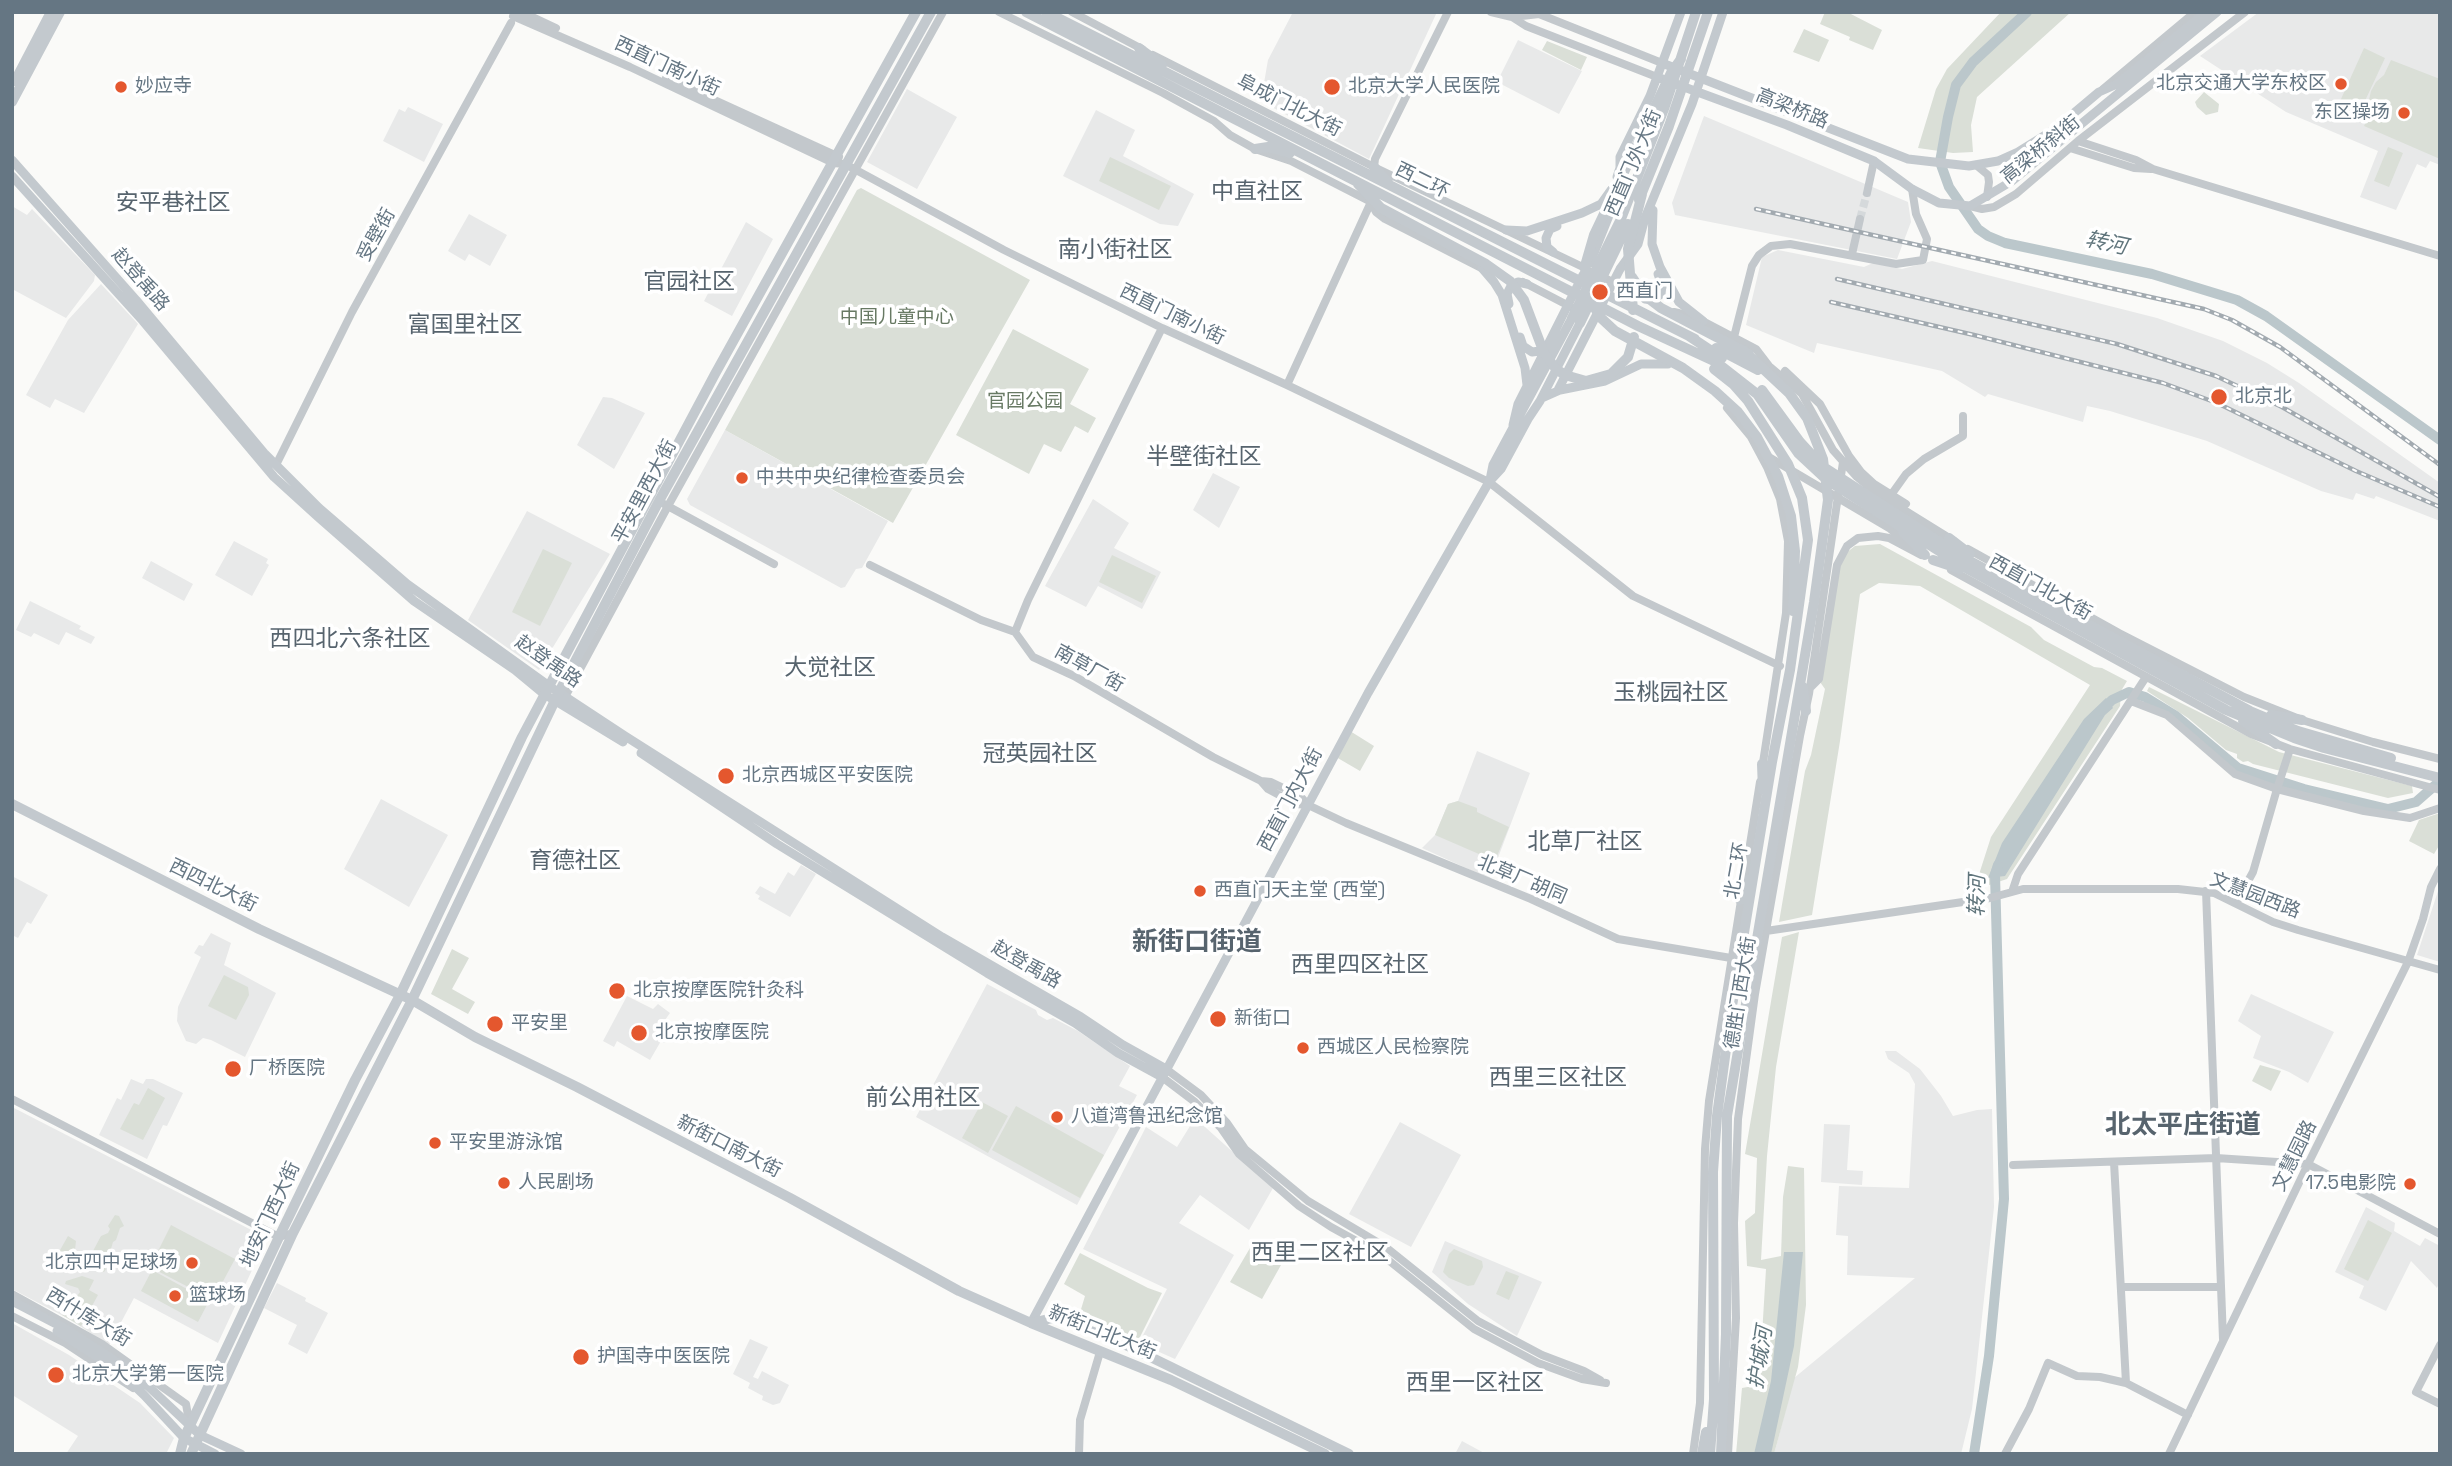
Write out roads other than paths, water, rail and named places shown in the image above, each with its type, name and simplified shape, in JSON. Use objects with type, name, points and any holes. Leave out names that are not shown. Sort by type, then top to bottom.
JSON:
[{"type":"main road","points":[[12,87],[51,12]]},
{"type":"main road","points":[[12,102],[60,12]]},
{"type":"main road","name":"平安里西大街","points":[[843,163],[916,12]]},
{"type":"main road","name":"平安里西大街","points":[[412,1000],[659,500],[843,163],[931,12]]},
{"type":"main road","name":"西二环","points":[[1026,12],[1677,345]]},
{"type":"main road","name":"西二环","points":[[1046,12],[1689,337],[1746,363],[1780,385]]},
{"type":"main road","name":"西直门外大街","points":[[1620,157],[1650,96],[1681,12]]},
{"type":"main road","name":"西直门外大街","points":[[1576,320],[1642,194],[1669,126],[1697,29],[1696,12]]},
{"type":"main road","name":"西直门外大街","points":[[1576,320],[1621,219],[1681,59],[1708,12]]},
{"type":"main road","points":[[1700,77],[1723,12]]},
{"type":"main road","name":"高梁桥斜街","points":[[1973,166],[1998,161],[2018,152],[2059,126],[2099,92],[2117,84],[2206,12]]},
{"type":"main road","name":"高梁桥斜街","points":[[1970,206],[2012,181],[2217,12]]},
{"type":"main road","points":[[1139,48],[1189,85]]},
{"type":"main road","points":[[1681,59],[1671,73],[1594,235],[1585,266],[1587,291],[1597,313],[1611,328],[1691,373],[1730,404],[1762,443],[1783,489],[1791,516],[1795,551],[1793,614],[1785,668]]},
{"type":"main road","name":"高梁桥路","points":[[1662,62],[1915,160],[1973,166]]},
{"type":"main road","name":"高梁桥路","points":[[1657,76],[1874,161]]},
{"type":"main road","name":"西直门外大街","points":[[1657,194],[1700,77]]},
{"type":"main road","points":[[1255,149],[1268,147],[1313,159]]},
{"type":"main road","points":[[1620,157],[1622,179],[1606,227],[1590,262],[1576,320],[1572,363],[1574,372],[1589,382],[1604,380],[1633,360],[1634,351],[1628,342]]},
{"type":"main road","points":[[1506,230],[1532,230],[1600,205],[1617,178],[1620,157]]},
{"type":"main road","name":"赵登禹路","points":[[12,160],[136,300],[276,465],[318,508],[407,584],[547,690]]},
{"type":"main road","points":[[1874,161],[1912,188],[1938,202],[1970,206]]},
{"type":"main road","points":[[1374,167],[1392,187]]},
{"type":"main road","name":"赵登禹路","points":[[12,176],[143,321],[274,477],[414,601],[515,670],[560,696],[777,844],[987,973],[1075,1023],[1118,1053],[1164,1073]]},
{"type":"main road","points":[[1354,180],[1373,202],[1491,267],[1510,281],[1524,300],[1548,359],[1558,370],[1576,380],[1587,381],[1605,377],[1618,370],[1629,355],[1634,327],[1629,241],[1642,194]]},
{"type":"main road","points":[[1527,284],[1514,283],[1507,294],[1521,343],[1533,352],[1548,345],[1576,320],[1616,277],[1633,253],[1657,194]]},
{"type":"main road","points":[[1657,194],[1651,235],[1657,260],[1673,294],[1704,325]]},
{"type":"main road","points":[[1553,252],[1545,240],[1551,229],[1591,216],[1606,227]]},
{"type":"main road","points":[[1633,253],[1639,250],[1647,252],[1660,279],[1661,294],[1653,300],[1646,299]]},
{"type":"main road","points":[[1482,268],[1502,295],[1525,368],[1527,386]]},
{"type":"main road","points":[[1629,272],[1651,301],[1748,349],[1770,367]]},
{"type":"main road","name":"西直门内大街","points":[[1031,1323],[1368,693],[1489,482],[1501,469],[1542,398],[1576,320]]},
{"type":"main road","name":"西直门内大街","points":[[1489,482],[1493,465],[1514,424],[1576,320]]},
{"type":"main road","name":"西直门北大街","points":[[1689,337],[1753,382],[1822,466],[1985,578],[2226,710],[2294,738],[2440,771]]},
{"type":"main road","points":[[1514,424],[1517,404],[1548,345]]},
{"type":"main road","name":"北二环","points":[[1677,345],[1733,384],[1768,432],[1792,471],[1800,492],[1806,517],[1808,548],[1785,668],[1717,1116],[1713,1172],[1714,1399],[1710,1454]]},
{"type":"main road","name":"西直门北大街","points":[[1677,345],[1705,356],[1735,375],[1758,396],[1791,444],[1813,470],[1966,559],[2250,711],[2326,744],[2440,779]]},
{"type":"main road","points":[[1748,349],[1780,385]]},
{"type":"main road","points":[[1558,390],[1572,363]]},
{"type":"main road","points":[[1542,398],[1558,390],[1605,381],[1641,364],[1668,364]]},
{"type":"main road","name":"北二环","points":[[1721,1454],[1726,1371],[1727,1116],[1832,514],[1822,454],[1805,415],[1780,385]]},
{"type":"main road","name":"平安里西大街","points":[[400,995],[547,690],[659,500]]},
{"type":"main road","points":[[1895,518],[1947,537],[1997,575]]},
{"type":"main road","points":[[1895,518],[1929,557],[1985,578]]},
{"type":"main road","points":[[1802,676],[1806,712]]},
{"type":"main road","points":[[2226,710],[2276,744]]},
{"type":"main road","points":[[2250,711],[2302,720]]},
{"type":"main road","points":[[1762,764],[1764,814]]},
{"type":"main road","name":"西四北大街","points":[[12,804],[259,929],[412,1000]]},
{"type":"main road","points":[[1740,900],[1756,861]]},
{"type":"main road","points":[[1743,1013],[1755,994]]},
{"type":"main road","name":"地安门西大街","points":[[180,1454],[184,1438],[279,1237],[355,1080],[400,995]]},
{"type":"main road","name":"地安门西大街","points":[[195,1445],[293,1233],[412,1000]]},
{"type":"main road","name":"新街口南大街","points":[[412,1000],[475,1037],[577,1087],[959,1291],[1031,1323]]},
{"type":"main road","points":[[1728,1143],[1735,1166]]},
{"type":"main road","points":[[1705,1149],[1713,1172]]},
{"type":"main road","name":"西什库大街","points":[[12,1301],[64,1328],[121,1365],[149,1387],[190,1427]]},
{"type":"main road","name":"西什库大街","points":[[12,1308],[100,1358],[145,1395],[184,1438],[195,1445]]},
{"type":"main road","name":"新街口北大街","points":[[1031,1323],[1056,1317],[1130,1347],[1349,1454]]},
{"type":"main road","name":"新街口北大街","points":[[1031,1323],[1171,1380],[1325,1454]]},
{"type":"main road","points":[[1702,1454],[1714,1399]]},
{"type":"main road","points":[[190,1427],[195,1445]]},
{"type":"main road","points":[[195,1445],[215,1454]]},
{"type":"main road","points":[[195,1445],[241,1454]]},
{"type":"street","name":"西直门南小街","points":[[522,12],[843,163],[1004,250],[1162,328],[1489,482],[1633,596],[1785,668]]},
{"type":"street","points":[[843,163],[943,12]]},
{"type":"street","points":[[999,12],[1163,93],[1214,121],[1230,135],[1255,149],[1291,161],[1373,202],[1376,212],[1382,217],[1482,268],[1527,284],[1595,319],[1628,342],[1691,378],[1721,402],[1745,429],[1759,451],[1780,499],[1788,541],[1785,668]]},
{"type":"street","name":"阜成门北大街","points":[[1072,12],[1374,167],[1494,223],[1669,311],[1690,315],[1704,325]]},
{"type":"street","points":[[1374,167],[1448,12]]},
{"type":"street","points":[[1491,12],[1512,17],[1526,26],[1657,76]]},
{"type":"street","name":"高梁桥斜街","points":[[2099,92],[2195,12]]},
{"type":"street","name":"高梁桥斜街","points":[[1970,206],[1982,209],[2002,203],[2245,12]]},
{"type":"street","points":[[1512,17],[1539,14],[1662,62]]},
{"type":"street","name":"西直门南小街","points":[[513,17],[843,163]]},
{"type":"street","name":"受壁街","points":[[276,465],[352,312],[513,17]]},
{"type":"street","points":[[2059,126],[2067,136],[2078,142],[2136,160],[2153,169],[2440,256]]},
{"type":"street","points":[[2067,136],[2070,148],[2134,168],[2153,169]]},
{"type":"street","points":[[1867,193],[1874,161]]},
{"type":"street","points":[[1973,166],[1987,176],[1987,197]]},
{"type":"street","points":[[1734,337],[1751,270],[1766,249],[1784,243],[1896,264],[1923,260],[1927,239],[1916,214],[1912,188]]},
{"type":"street","points":[[1287,385],[1373,202]]},
{"type":"street","points":[[1852,254],[1860,219]]},
{"type":"street","points":[[1704,325],[1734,337],[1802,386],[1825,412],[1855,465],[1870,481],[1912,508],[1926,523]]},
{"type":"street","points":[[870,565],[981,620],[1016,632],[1034,587],[1162,328]]},
{"type":"street","name":"西直门北大街","points":[[1770,367],[1802,394],[1833,450],[1854,474],[1875,492],[1947,537],[2244,697],[2302,720],[2440,759]]},
{"type":"street","name":"德胜门西大街","points":[[1728,1454],[1736,1318],[1735,1166],[1738,1119],[1755,994],[1810,688],[1832,514],[1843,467],[1839,449],[1802,386]]},
{"type":"street","points":[[1891,495],[1906,474],[1924,459],[1963,436],[1963,416]]},
{"type":"street","points":[[1759,451],[1891,529],[1929,557]]},
{"type":"street","points":[[659,500],[774,564]]},
{"type":"street","points":[[1810,688],[1819,678],[1837,567],[1848,545],[1858,538],[1880,536],[1929,557]]},
{"type":"street","name":"西直门北大街","points":[[1929,557],[2251,734],[2290,749],[2440,790]]},
{"type":"street","name":"南草厂街","points":[[1016,632],[1033,657],[1074,676],[1213,757],[1261,780],[1272,782],[1308,804]]},
{"type":"street","name":"德胜门西大街","points":[[1693,1454],[1700,1403],[1705,1149],[1709,1101],[1762,764],[1785,668]]},
{"type":"street","points":[[2012,892],[2017,876],[2146,677]]},
{"type":"street","points":[[2132,700],[2167,715],[2235,774],[2279,789],[2364,811],[2410,818],[2440,808]]},
{"type":"street","points":[[2236,903],[2253,872],[2290,749]]},
{"type":"street","name":"北草厂胡同","points":[[1308,804],[1346,823],[1618,939],[1731,958]]},
{"type":"street","name":"文慧园路","points":[[2169,1454],[2408,962],[2431,887],[2440,869]]},
{"type":"street","name":"文慧园西路","points":[[1766,931],[1990,898],[2023,889],[2178,889],[2206,891],[2273,922],[2440,970]]},
{"type":"street","points":[[2206,891],[2223,1342]]},
{"type":"street","points":[[1164,1073],[1201,1095],[1227,1123],[1245,1149],[1308,1202],[1387,1248],[1478,1321],[1542,1355],[1584,1370],[1606,1383],[1582,1379],[1538,1363],[1474,1329],[1382,1255],[1299,1206],[1239,1154],[1221,1128],[1164,1073]]},
{"type":"street","points":[[12,1099],[279,1237],[293,1233]]},
{"type":"street","points":[[2013,1165],[2217,1158],[2308,1164],[2440,1234]]},
{"type":"street","points":[[2115,1162],[2126,1383]]},
{"type":"street","points":[[2122,1287],[2221,1287]]},
{"type":"street","name":"西什库大街","points":[[12,1294],[102,1344],[186,1404],[190,1427]]},
{"type":"street","name":"西什库大街","points":[[12,1316],[65,1343],[145,1395]]},
{"type":"street","points":[[2440,1345],[2416,1392],[2440,1404]]},
{"type":"street","points":[[1079,1454],[1080,1420],[1100,1352]]},
{"type":"street","points":[[2005,1454],[2029,1409],[2048,1363],[2077,1376],[2100,1377],[2126,1383],[2188,1415]]},
{"type":"waterway","name":"转河","points":[[2027,12],[1973,62],[1956,85],[1948,117],[1940,162],[1949,187],[1978,229],[2005,243],[2152,274],[2237,300],[2266,316],[2440,440]]},
{"type":"waterway","name":"转河","points":[[2101,711],[2112,700],[2129,692],[2145,697],[2176,716],[2238,768],[2304,789],[2388,809],[2416,802],[2440,781]]},
{"type":"waterway","name":"转河","points":[[1974,1454],[1989,1356],[2004,1199],[1995,875],[1998,865]]},
{"type":"tunnel","points":[[1860,219],[1867,193]]},
{"type":"railway","points":[[1756,209],[2204,309],[2232,320],[2280,347],[2440,465]]},
{"type":"railway","points":[[1837,279],[2117,344],[2216,376],[2282,407],[2440,497]]},
{"type":"railway","points":[[1831,302],[2163,383],[2217,403],[2356,471],[2440,507]]},
{"type":"place","name":"北京交通大学东校区","points":[[2341,84]]},
{"type":"place","name":"妙应寺","points":[[121,87]]},
{"type":"place","name":"北京大学人民医院","points":[[1332,87]]},
{"type":"place","name":"东区操场","points":[[2404,113]]},
{"type":"place","name":"西直门","points":[[1600,292]]},
{"type":"place","name":"北京北","points":[[2219,397]]},
{"type":"place","name":"中共中央纪律检查委员会","points":[[742,478]]},
{"type":"place","name":"北京西城区平安医院","points":[[726,776]]},
{"type":"place","name":"西直门天主堂 (西堂)","points":[[1200,891]]},
{"type":"place","name":"北京按摩医院针灸科","points":[[617,991]]},
{"type":"place","name":"新街口","points":[[1218,1019]]},
{"type":"place","name":"平安里","points":[[495,1024]]},
{"type":"place","name":"北京按摩医院","points":[[639,1033]]},
{"type":"place","name":"西城区人民检察院","points":[[1303,1048]]},
{"type":"place","name":"厂桥医院","points":[[233,1069]]},
{"type":"place","name":"八道湾鲁迅纪念馆","points":[[1057,1117]]},
{"type":"place","name":"平安里游泳馆","points":[[435,1143]]},
{"type":"place","name":"人民剧场","points":[[504,1183]]},
{"type":"place","name":"17.5电影院","points":[[2410,1184]]},
{"type":"place","name":"北京四中足球场","points":[[192,1263]]},
{"type":"place","name":"篮球场","points":[[175,1296]]},
{"type":"place","name":"护国寺中医医院","points":[[581,1357]]},
{"type":"place","name":"北京大学第一医院","points":[[56,1375]]},
{"type":"district","name":"中直社区","points":[[1257,193]]},
{"type":"district","name":"安平巷社区","points":[[173,204]]},
{"type":"district","name":"南小街社区","points":[[1115,251]]},
{"type":"district","name":"官园社区","points":[[689,283]]},
{"type":"district","name":"富国里社区","points":[[465,326]]},
{"type":"district","name":"半壁街社区","points":[[1204,458]]},
{"type":"district","name":"西四北六条社区","points":[[350,640]]},
{"type":"district","name":"大觉社区","points":[[830,669]]},
{"type":"district","name":"玉桃园社区","points":[[1671,694]]},
{"type":"district","name":"冠英园社区","points":[[1040,755]]},
{"type":"district","name":"北草厂社区","points":[[1585,843]]},
{"type":"district","name":"育德社区","points":[[575,862]]},
{"type":"district","name":"新街口街道","points":[[1197,943]]},
{"type":"district","name":"西里四区社区","points":[[1360,966]]},
{"type":"district","name":"西里三区社区","points":[[1558,1079]]},
{"type":"district","name":"前公用社区","points":[[923,1099]]},
{"type":"district","name":"北太平庄街道","points":[[2183,1126]]},
{"type":"district","name":"西里二区社区","points":[[1320,1254]]},
{"type":"district","name":"西里一区社区","points":[[1475,1384]]},
{"type":"park label","name":"中国儿童中心","points":[[897,318]]},
{"type":"park label","name":"官园公园","points":[[1025,402]]},
{"type":"water label","name":"护城河","points":[[1761,1358]]}]
